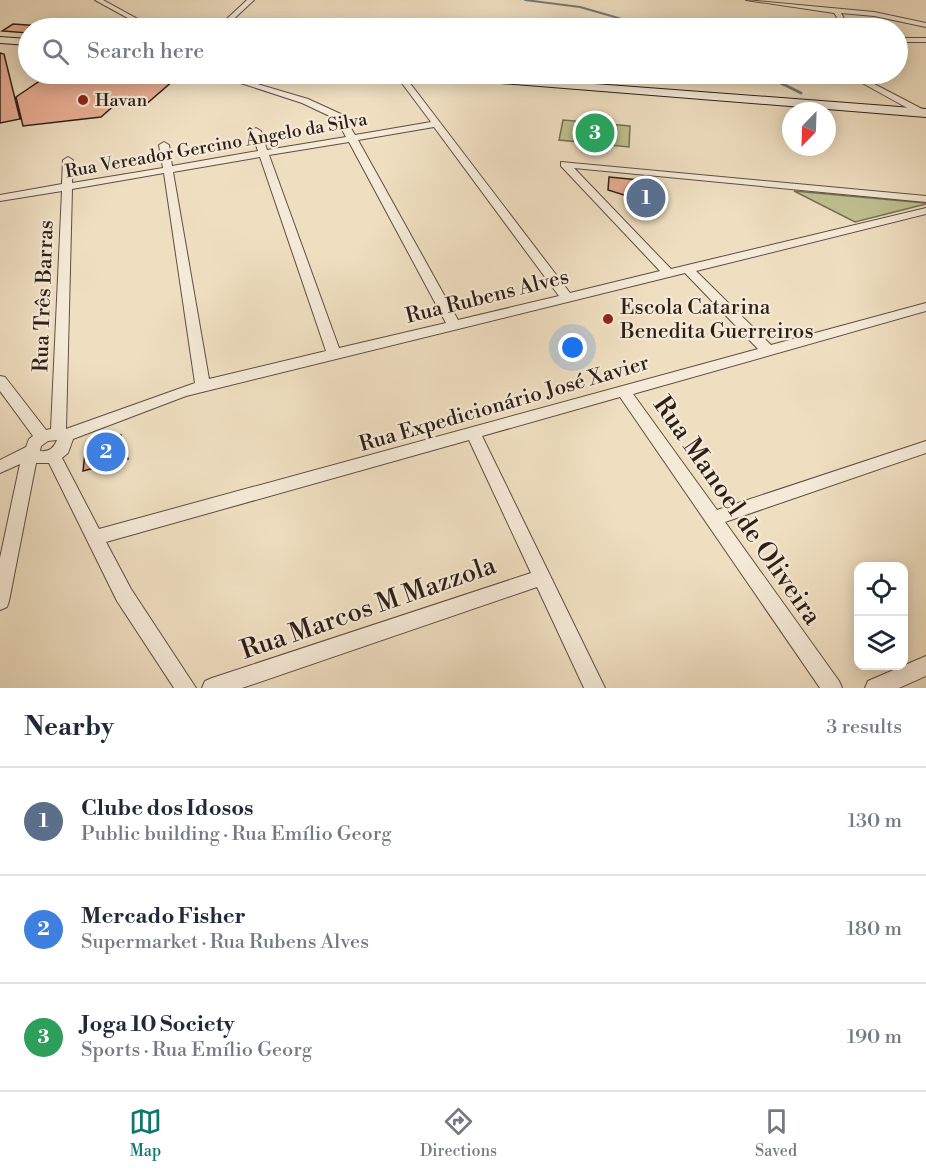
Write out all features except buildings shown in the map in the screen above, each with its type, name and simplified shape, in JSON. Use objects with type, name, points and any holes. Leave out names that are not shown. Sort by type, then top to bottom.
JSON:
[{"type":"main road","points":[[0,40],[18,41]]},
{"type":"main road","points":[[554,84],[924,113]]},
{"type":"street","points":[[98,0],[131,18]]},
{"type":"street","points":[[231,18],[251,0]]},
{"type":"street","points":[[749,0],[897,18]]},
{"type":"street","points":[[836,11],[841,18]]},
{"type":"street","points":[[908,20],[926,24]]},
{"type":"street","points":[[908,40],[926,40]]},
{"type":"street","points":[[248,84],[330,110],[340,117],[454,325]]},
{"type":"street","points":[[407,84],[567,298]]},
{"type":"street","points":[[869,84],[924,113]]},
{"type":"street","name":"Rua Vereador Gercino Ângelo da Silva","points":[[0,198],[438,124]]},
{"type":"street","points":[[256,131],[334,354]]},
{"type":"street","points":[[164,146],[203,386]]},
{"type":"street","name":"Rua Três Barras","points":[[54,435],[68,160]]},
{"type":"street","points":[[668,273],[565,164],[926,199]]},
{"type":"street","name":"Rua Rubens Alves","points":[[54,435],[203,386],[926,211]]},
{"type":"street","points":[[688,268],[768,351]]},
{"type":"street","name":"Rua Expedicionário José Xavier","points":[[94,538],[926,307]]},
{"type":"street","points":[[0,381],[65,446],[53,456],[39,458],[31,452]]},
{"type":"street","name":"Rua Manoel de Oliveira","points":[[623,391],[832,688]]},
{"type":"street","points":[[473,433],[595,688]]},
{"type":"street","points":[[0,601],[31,452],[34,443],[54,435]]},
{"type":"street","points":[[713,519],[926,447]]},
{"type":"street","points":[[0,467],[31,452]]},
{"type":"street","points":[[53,456],[124,595],[186,688]]},
{"type":"street","name":"Rua Marcos M Mazzola","points":[[212,688],[542,577]]},
{"type":"street","points":[[875,688],[926,666]]},
{"type":"green space","points":[[563,120],[630,126],[629,147],[559,140]]},
{"type":"green space","points":[[794,191],[926,203],[926,204],[855,222]]},
{"type":"waterway","points":[[525,0],[580,7],[618,18]]},
{"type":"waterway","points":[[783,84],[801,93]]},
{"type":"place","name":"Havan","points":[[83,100]]},
{"type":"place","name":"Joga 10 Society","points":[[595,133]]},
{"type":"place","name":"Clube dos Idosos","points":[[646,198]]},
{"type":"place","name":"Escola Catarina Benedita Guerreiros","points":[[608,319]]},
{"type":"place","name":"Mercado Fisher","points":[[106,452]]}]
